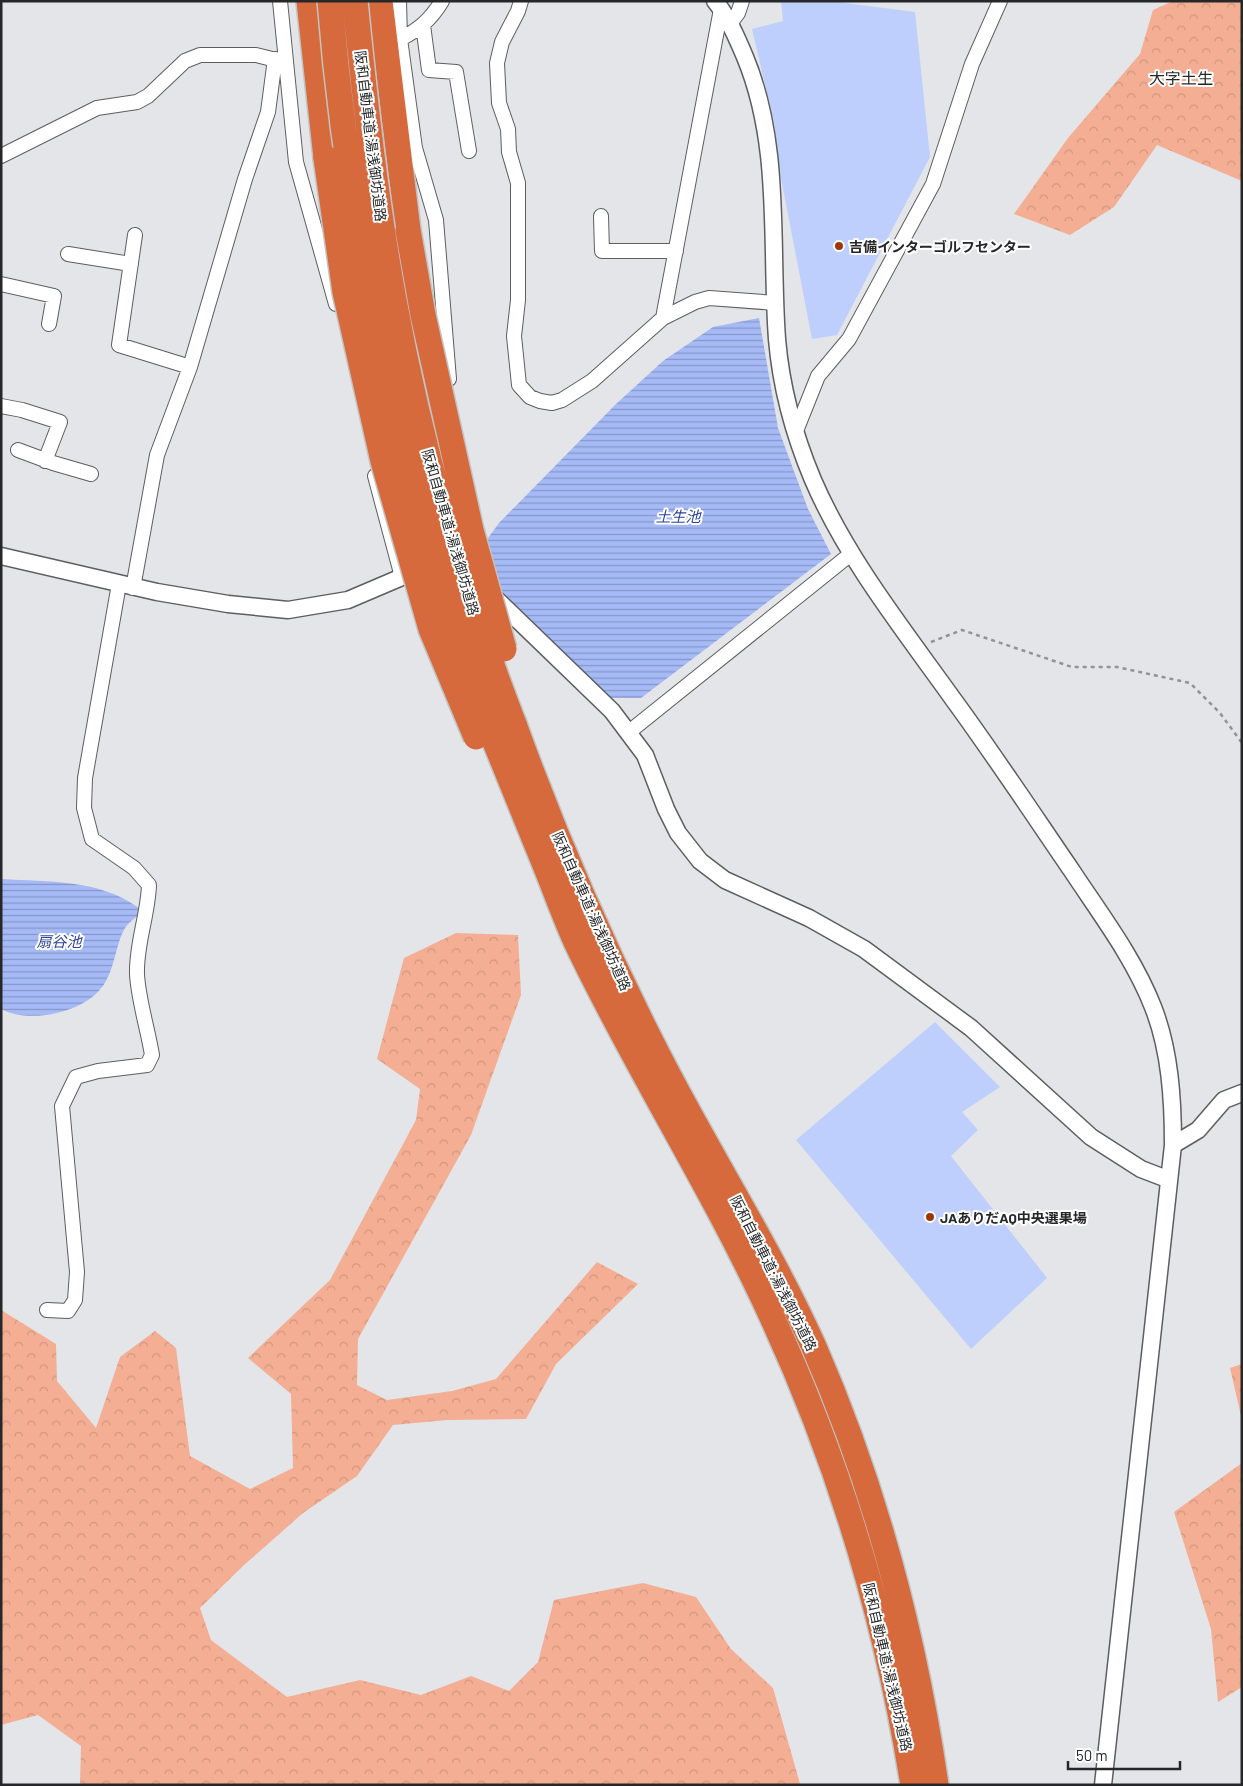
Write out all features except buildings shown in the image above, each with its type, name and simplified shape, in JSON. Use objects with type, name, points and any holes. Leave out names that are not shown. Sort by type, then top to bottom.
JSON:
[{"type":"highway","points":[[309,1],[326,158],[345,292],[383,460],[431,629],[502,728]]},
{"type":"highway","name":"阪和自動車道;湯浅御坊道路","points":[[330,1],[342,122],[363,262],[374,318],[411,478],[456,632],[659,1057],[766,1253],[812,1345],[834,1396],[858,1459],[900,1598],[916,1663],[936,1785]]},
{"type":"highway","name":"阪和自動車道;湯浅御坊道路","points":[[355,1],[382,231],[402,338],[428,452],[454,549],[474,613],[502,728],[576,942],[771,1315],[823,1438],[845,1501],[881,1626],[912,1785]]},
{"type":"highway","points":[[380,1],[408,230],[423,315],[471,530],[496,624],[502,728]]},
{"type":"street","points":[[280,1],[280,61],[296,162],[332,289],[386,522],[402,577]]},
{"type":"street","points":[[386,522],[469,484],[446,364],[436,220],[415,148],[400,39],[399,1]]},
{"type":"street","points":[[400,39],[413,33],[431,18],[442,1]]},
{"type":"street","points":[[521,1],[502,42],[498,62],[499,103],[508,129],[509,152],[518,183],[518,300],[514,336],[519,385],[530,397],[540,401],[552,402],[562,400],[592,381],[663,318],[695,302],[709,298],[776,303]]},
{"type":"street","points":[[729,25],[738,13],[742,1]]},
{"type":"street","points":[[796,431],[818,376],[849,339],[933,184],[972,64],[1000,1]]},
{"type":"street","points":[[663,318],[718,5]]},
{"type":"street","points":[[718,5],[754,79],[768,140],[776,303],[782,375],[787,404],[813,479],[852,553],[916,648],[982,738],[1125,950],[1154,1008],[1163,1045],[1173,1111],[1173,1144],[1103,1785]]},
{"type":"street","points":[[423,25],[429,70],[456,72],[469,151]]},
{"type":"street","points":[[1,156],[97,108],[137,102],[148,96],[185,61],[200,55],[256,55],[280,61]]},
{"type":"street","points":[[48,1310],[68,1311],[75,1300],[78,1272],[62,1106],[76,1077],[98,1071],[147,1065],[152,1054],[137,974],[140,941],[149,908],[149,885],[134,868],[92,839],[84,808],[85,778],[126,586],[157,455],[190,367],[244,179],[268,112],[280,61]]},
{"type":"street","points":[[601,216],[602,251],[676,251]]},
{"type":"street","points":[[135,236],[119,345],[190,367]]},
{"type":"street","points":[[68,254],[131,264]]},
{"type":"street","points":[[1,284],[54,296],[49,324]]},
{"type":"street","points":[[1,406],[22,410],[60,422],[46,461]]},
{"type":"street","points":[[18,450],[46,461],[91,474]]},
{"type":"street","points":[[629,732],[852,553]]},
{"type":"street","points":[[1,556],[126,586],[228,604],[288,610],[348,600],[402,577],[437,571],[458,575],[491,593],[612,711],[645,755],[666,810],[674,825],[700,861],[725,880],[809,918],[864,949],[971,1028],[1091,1137],[1141,1169],[1168,1179]]},
{"type":"street","points":[[1173,1144],[1198,1130],[1224,1100],[1242,1093]]},
{"type":"path","points":[[916,648],[962,630],[1072,667],[1117,667],[1190,683],[1220,713],[1242,744]]},
{"type":"green space","points":[[1173,1],[1242,1],[1242,181],[1157,145],[1114,207],[1070,235],[1014,214],[1068,138],[1140,54],[1153,10]]},
{"type":"green space","points":[[456,933],[518,935],[521,995],[471,1135],[358,1339],[357,1385],[387,1400],[452,1391],[496,1379],[597,1262],[638,1284],[556,1364],[526,1419],[447,1420],[393,1425],[357,1476],[303,1513],[244,1565],[200,1608],[211,1640],[287,1697],[360,1680],[421,1695],[471,1676],[509,1691],[538,1662],[554,1600],[643,1583],[696,1597],[731,1649],[773,1688],[800,1784],[80,1785],[81,1746],[38,1715],[1,1725],[1,1310],[56,1344],[57,1381],[96,1428],[120,1357],[155,1331],[176,1348],[190,1456],[250,1489],[293,1468],[291,1394],[248,1358],[330,1280],[416,1120],[420,1089],[377,1059],[404,958]]},
{"type":"green space","points":[[1242,1364],[1242,1420],[1230,1368]]},
{"type":"green space","points":[[1242,1463],[1242,1687],[1218,1702],[1211,1629],[1174,1512]]},
{"type":"water","name":"土生池","points":[[759,318],[778,428],[808,509],[831,554],[641,698],[604,698],[472,560],[499,523],[615,405],[663,361],[713,327]]},
{"type":"water","name":"扇谷池","points":[[1,879],[55,882],[90,887],[124,899],[139,908],[139,915],[128,924],[122,933],[107,979],[88,1000],[75,1007],[44,1015],[28,1016],[14,1014],[1,1009]]},
{"type":"place","name":"吉備インターゴルフセンター","points":[[839,246]]},
{"type":"place","name":"JAありだAQ中央選果場","points":[[930,1217]]},
{"type":"district","name":"大字土生","points":[[1181,77]]}]
